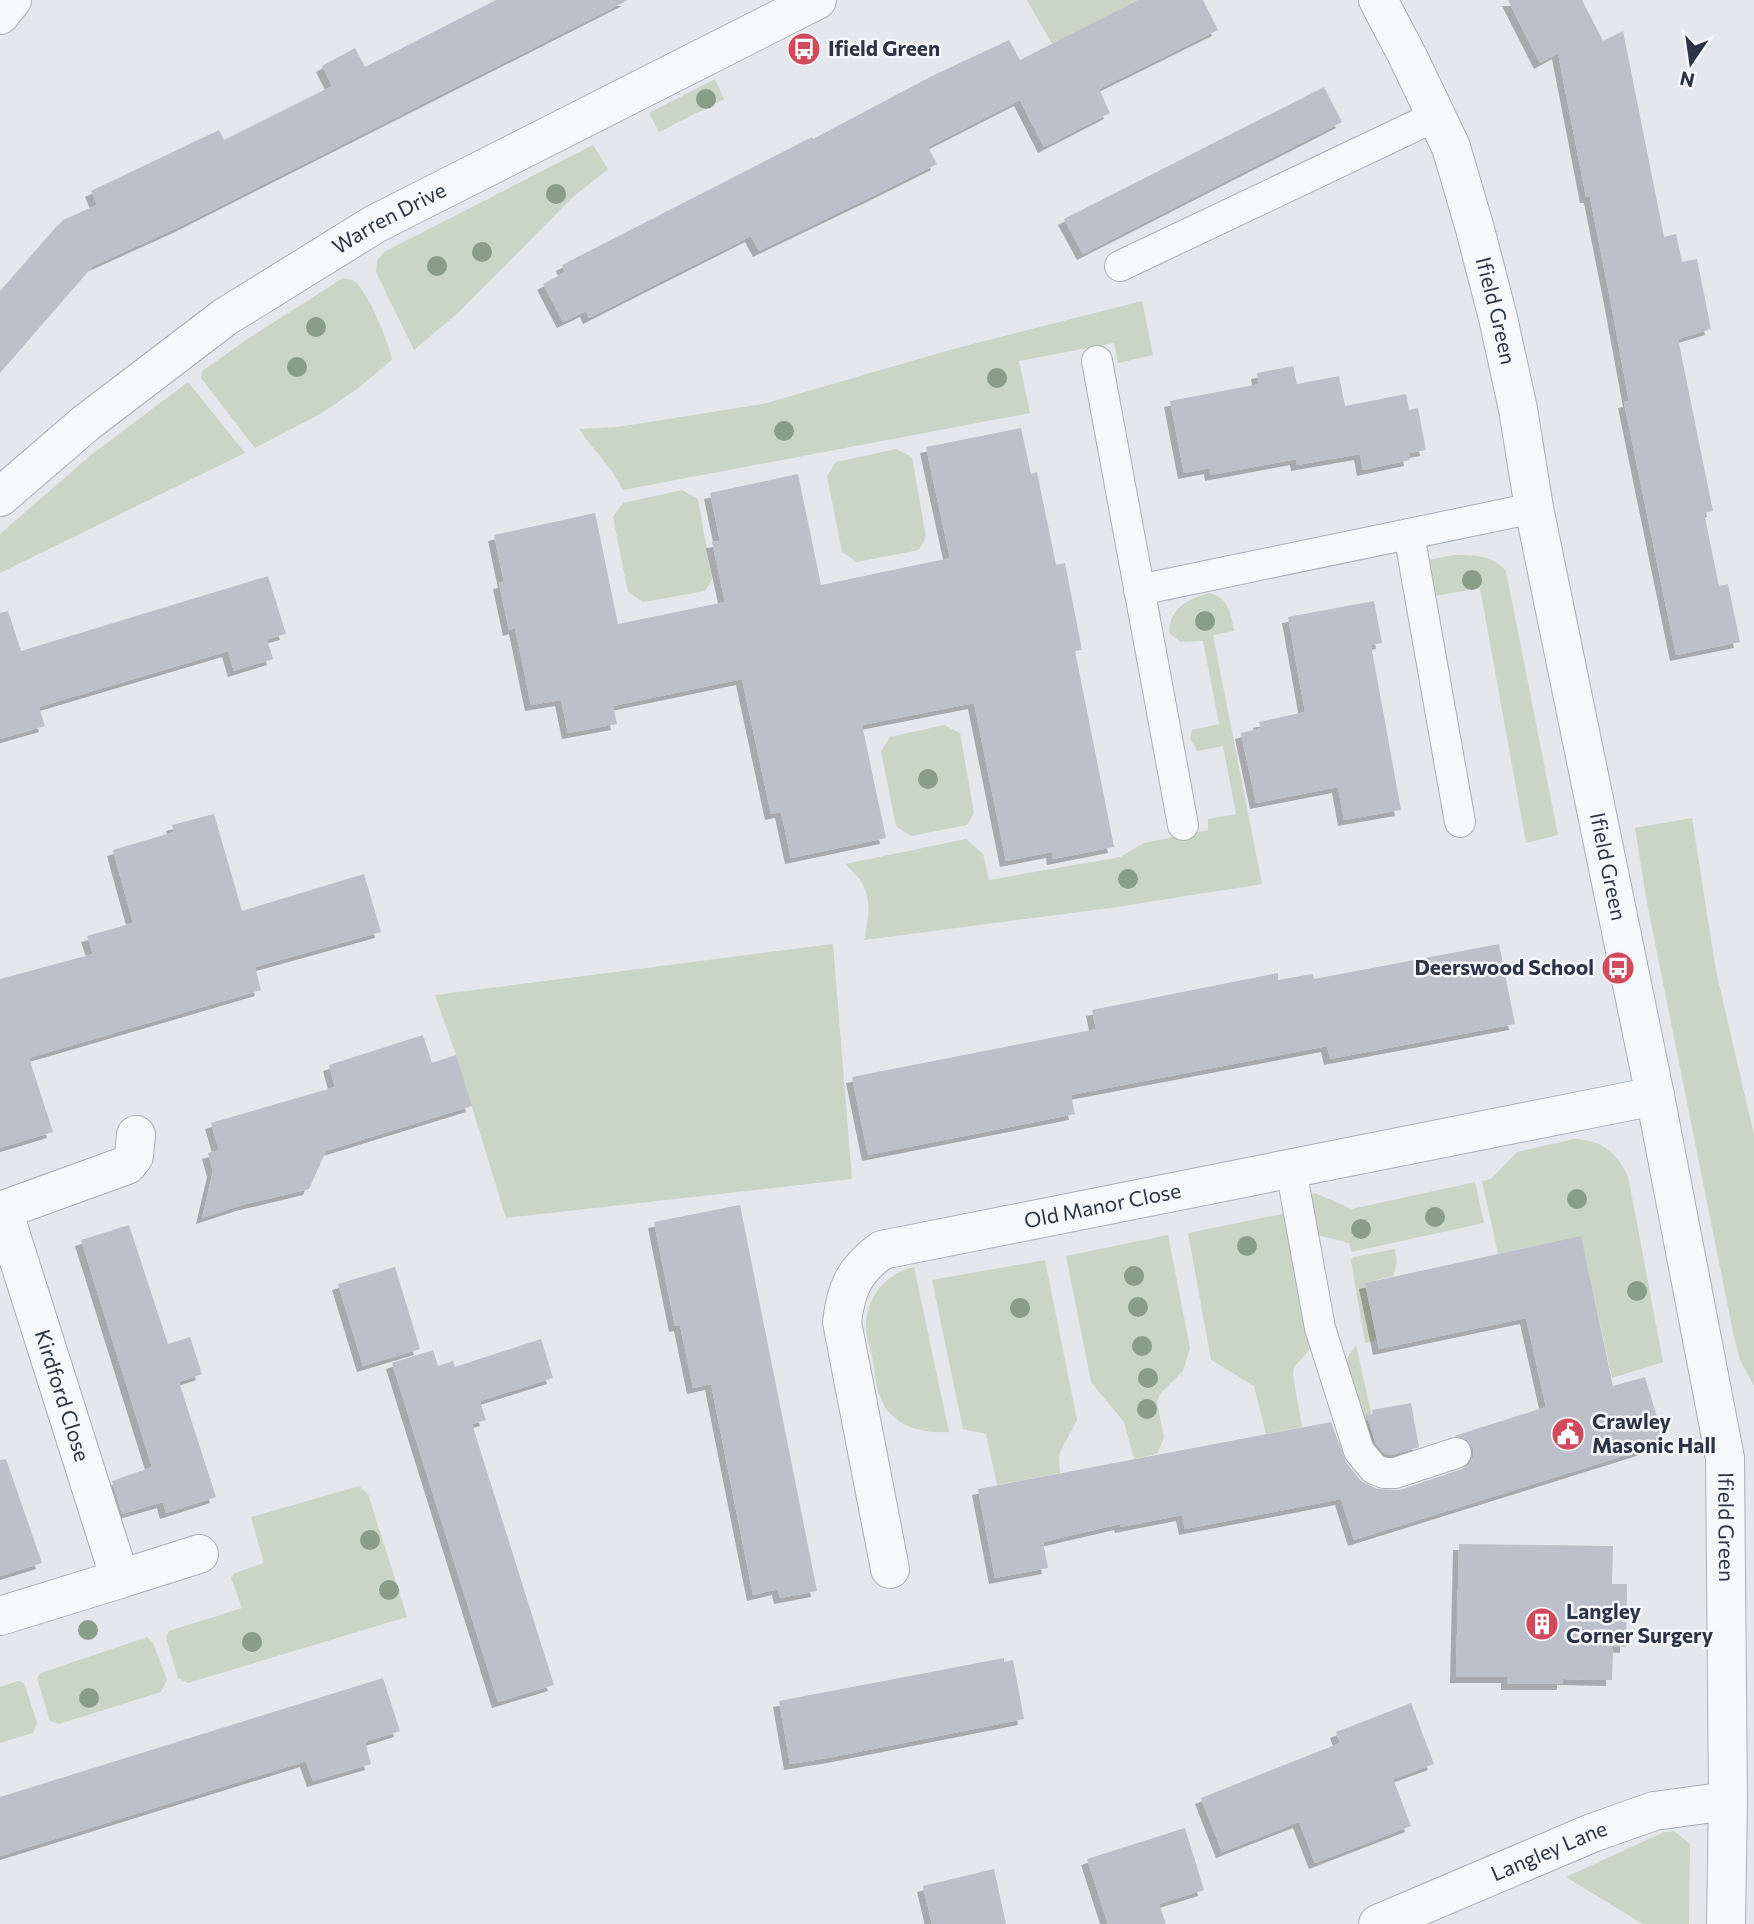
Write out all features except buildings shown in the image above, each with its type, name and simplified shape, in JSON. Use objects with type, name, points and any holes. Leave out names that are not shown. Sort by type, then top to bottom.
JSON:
[{"type":"street","points":[[0,15],[12,0]]},
{"type":"street","name":"Warren Drive","points":[[0,497],[86,423],[225,317],[375,224],[817,0]]},
{"type":"street","name":"Ifield Green","points":[[1378,0],[1451,148],[1498,318],[1518,409],[1534,508],[1655,1096],[1740,1457],[1726,1924]]},
{"type":"street","name":"Old Manor Close","points":[[890,1569],[842,1322],[848,1291],[865,1263],[882,1251],[1655,1096]]},
{"type":"street","name":"Kirdford Close","points":[[120,1579],[2,1211],[127,1166],[134,1156],[136,1135]]},
{"type":"street","points":[[0,1616],[199,1554]]},
{"type":"street","name":"Langley Lane","points":[[1378,1924],[1592,1833],[1654,1811],[1728,1801]]},
{"type":"lane","points":[[1120,266],[1436,116]]},
{"type":"lane","points":[[1097,361],[1183,825]]},
{"type":"lane","points":[[1139,590],[1534,508]]},
{"type":"lane","points":[[1409,534],[1460,822]]},
{"type":"lane","points":[[1291,1169],[1320,1328],[1359,1451],[1374,1469],[1384,1473],[1395,1473],[1456,1453]]},
{"type":"green space","points":[[1027,0],[1138,0],[1052,44]]},
{"type":"green space","points":[[715,79],[724,99],[659,132],[649,113]]},
{"type":"green space","points":[[593,145],[608,169],[572,198],[459,312],[414,350],[376,272],[377,261],[384,252]]},
{"type":"green space","points":[[343,278],[354,281],[365,295],[383,331],[392,360],[322,413],[255,448],[201,378],[202,371]]},
{"type":"green space","points":[[1142,301],[1153,355],[1118,363],[1114,343],[1019,361],[1030,413],[623,490],[579,429],[617,427],[763,404],[957,348]]},
{"type":"green space","points":[[188,382],[245,453],[0,573],[0,534],[91,455]]},
{"type":"green space","points":[[896,449],[912,457],[926,537],[919,550],[857,562],[842,552],[827,476],[836,462]]},
{"type":"green space","points":[[682,490],[698,499],[712,579],[705,591],[643,602],[628,592],[613,517],[623,503]]},
{"type":"green space","points":[[1454,555],[1489,559],[1506,571],[1558,835],[1526,843],[1480,588],[1436,596],[1428,560]]},
{"type":"green space","points":[[1210,593],[1225,603],[1233,624],[1234,631],[1213,635],[1262,884],[1117,907],[864,940],[868,898],[862,882],[845,864],[966,839],[983,854],[989,880],[1120,857],[1144,843],[1208,830],[1208,819],[1236,814],[1223,746],[1197,751],[1190,738],[1192,730],[1219,724],[1203,641],[1181,642],[1169,633],[1172,617],[1181,606]]},
{"type":"green space","points":[[944,725],[960,733],[974,813],[967,825],[911,836],[896,826],[881,751],[890,737]]},
{"type":"green space","points":[[1692,818],[1716,971],[1754,1135],[1754,1386],[1740,1360],[1734,1337],[1647,903],[1635,828]]},
{"type":"green space","points":[[833,944],[852,1179],[506,1218],[435,995]]},
{"type":"green space","points":[[1574,1139],[1593,1142],[1607,1149],[1628,1176],[1663,1362],[1612,1378],[1581,1237],[1498,1254],[1482,1181],[1491,1179],[1517,1152]]},
{"type":"green space","points":[[1475,1182],[1484,1223],[1351,1252],[1349,1243],[1317,1235],[1308,1195],[1315,1193],[1352,1209]]},
{"type":"green space","points":[[1287,1213],[1314,1345],[1294,1367],[1302,1427],[1266,1434],[1254,1386],[1211,1360],[1188,1233]]},
{"type":"green space","points":[[1168,1235],[1190,1348],[1183,1371],[1160,1394],[1157,1401],[1164,1438],[1157,1454],[1134,1459],[1124,1422],[1091,1382],[1066,1256]]},
{"type":"green space","points":[[1395,1249],[1397,1263],[1393,1276],[1365,1283],[1377,1340],[1365,1343],[1351,1260],[1354,1257]]},
{"type":"green space","points":[[1045,1260],[1077,1420],[1059,1454],[1060,1473],[997,1485],[986,1434],[963,1429],[932,1280]]},
{"type":"green space","points":[[914,1267],[949,1432],[919,1430],[900,1422],[886,1408],[877,1385],[866,1330],[869,1308],[878,1290],[886,1282],[894,1275]]},
{"type":"green space","points":[[1356,1345],[1378,1444],[1368,1439],[1344,1363]]},
{"type":"green space","points":[[359,1486],[368,1494],[407,1617],[188,1683],[178,1678],[166,1638],[169,1631],[242,1608],[231,1578],[235,1573],[264,1563],[251,1517]]},
{"type":"green space","points":[[147,1637],[153,1643],[167,1680],[161,1692],[59,1724],[50,1721],[37,1678],[41,1673]]},
{"type":"green space","points":[[18,1681],[24,1683],[37,1723],[33,1733],[0,1743],[0,1687]]},
{"type":"green space","points":[[1674,1831],[1690,1844],[1689,1924],[1643,1924],[1566,1877],[1664,1832]]},
{"type":"place","name":"Ifield Green","points":[[804,49]]},
{"type":"place","name":"Deerswood School","points":[[1618,968]]},
{"type":"place","name":"Crawley Masonic Hall","points":[[1568,1434]]},
{"type":"place","name":"Langley Corner Surgery","points":[[1542,1624]]}]
